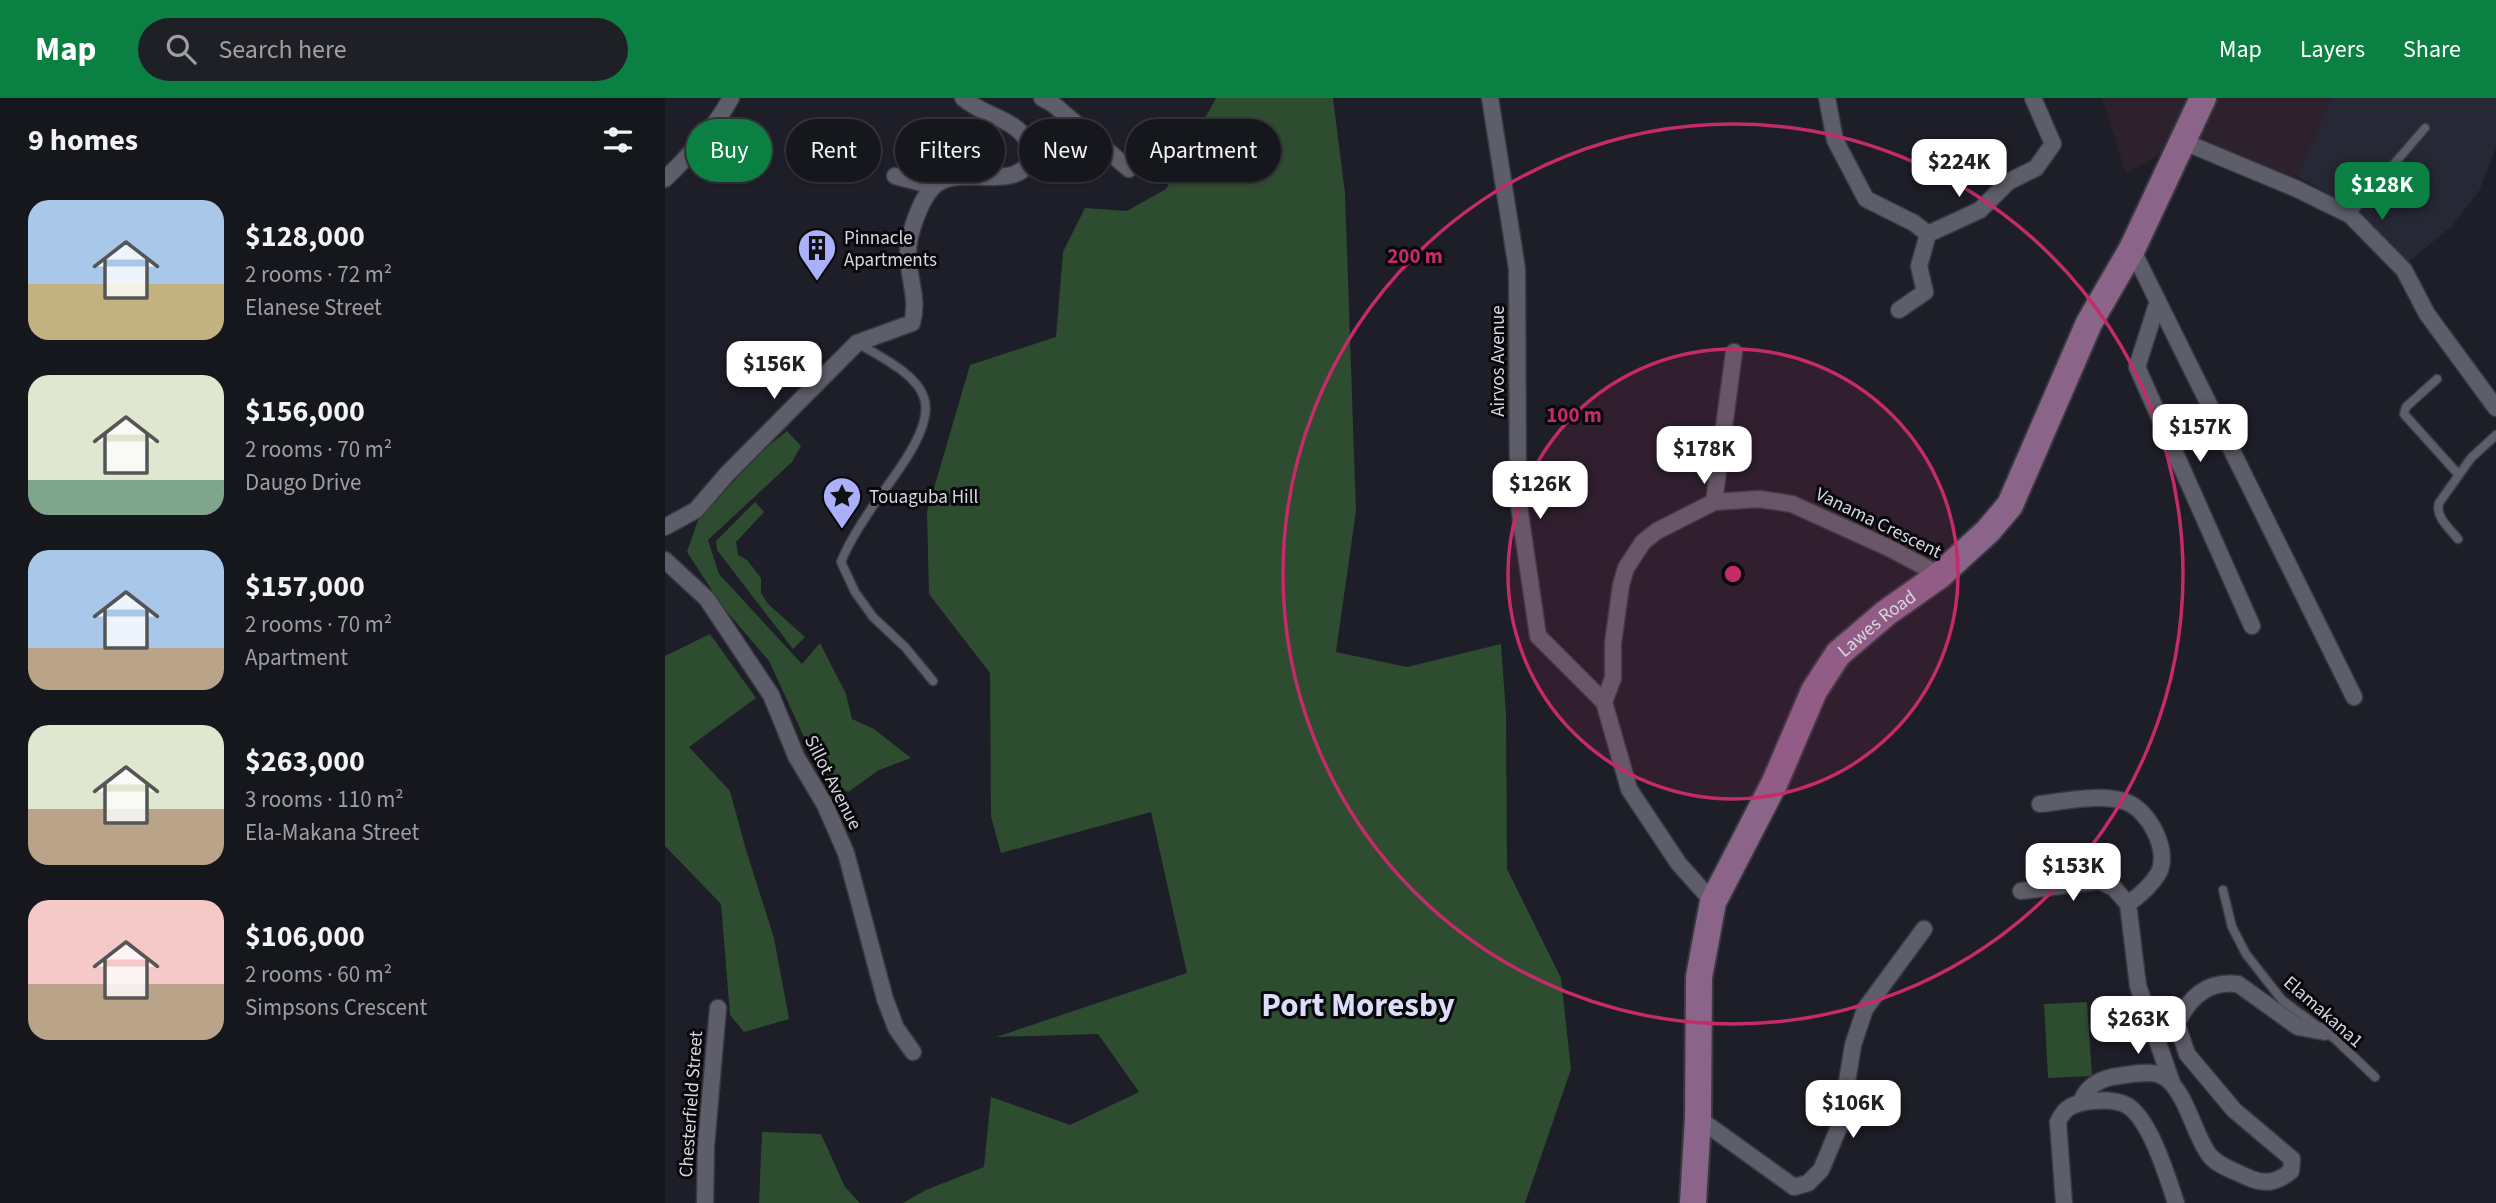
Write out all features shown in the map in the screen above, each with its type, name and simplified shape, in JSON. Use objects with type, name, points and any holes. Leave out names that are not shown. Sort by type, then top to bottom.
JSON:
[{"type":"main road","name":"Lawes Road","points":[[1693,1203],[1698,1118],[1699,977],[1713,902],[1775,782],[1814,691],[1838,654],[1887,612],[1940,575],[1988,531],[2010,505],[2089,323],[2132,249],[2203,98]]},
{"type":"street","points":[[665,179],[685,161],[722,115],[731,98]]},
{"type":"street","points":[[963,98],[975,108],[999,119]]},
{"type":"street","points":[[1042,98],[1053,104],[1126,166]]},
{"type":"street","name":"Airvos Avenue","points":[[1490,98],[1517,269],[1518,499],[1538,636],[1604,702],[1629,789],[1679,864],[1713,902]]},
{"type":"street","points":[[1827,98],[1835,140],[1866,199],[1914,223],[1928,234]]},
{"type":"street","points":[[1899,310],[1925,292],[1919,266],[1928,234],[1980,210],[2008,182],[2036,168],[2053,144],[2033,98]]},
{"type":"street","points":[[1005,122],[1027,136],[1033,150],[1029,164],[1005,176]]},
{"type":"street","points":[[2182,141],[2297,189],[2350,215],[2404,270],[2427,314],[2496,408]]},
{"type":"street","points":[[665,527],[696,510],[727,474],[857,343],[912,323],[916,309],[908,252],[917,214],[932,187],[940,182]]},
{"type":"street","points":[[2132,249],[2354,697]]},
{"type":"street","points":[[2158,302],[2137,367],[2252,626]]},
{"type":"street","points":[[1714,502],[1734,352]]},
{"type":"street","name":"Vanama Crescent","points":[[1604,702],[1613,678],[1613,643],[1626,568],[1643,542],[1714,502],[1759,499],[1792,504],[1865,536],[1940,575]]},
{"type":"street","name":"Sillot Avenue","points":[[665,560],[707,599],[771,695],[796,756],[825,805],[846,853],[885,999],[896,1028],[912,1052]]},
{"type":"street","points":[[2041,804],[2108,799],[2128,803],[2140,812],[2152,827],[2162,857],[2159,872],[2144,892],[2128,904]]},
{"type":"street","points":[[2021,891],[2099,881],[2114,888],[2128,904],[2138,986],[2172,1083],[2211,1156],[2220,1164],[2261,1183],[2280,1180],[2291,1171],[2292,1159],[2234,1110],[2187,1054],[2177,1024],[2183,1010],[2194,996],[2209,986],[2227,982],[2238,984],[2298,1027],[2325,1032]]},
{"type":"street","points":[[1698,1118],[1794,1187],[1808,1183],[1821,1170],[1840,1125],[1853,1045],[1865,1009],[1924,929]]},
{"type":"street","name":"Chesterfield Street","points":[[705,1203],[706,1146],[717,1008]]},
{"type":"street","points":[[2081,1102],[2087,1090],[2102,1079],[2127,1074],[2156,1074],[2172,1083]]},
{"type":"street","points":[[2064,1203],[2058,1122],[2062,1113],[2070,1105],[2081,1102],[2110,1101],[2124,1104],[2133,1110],[2152,1138],[2176,1203]]},
{"type":"lane","points":[[2350,215],[2425,128]]},
{"type":"lane","points":[[857,343],[899,368],[915,384],[925,399],[924,413],[921,431],[896,476],[855,533],[841,562],[855,592],[873,617],[905,647],[933,681]]},
{"type":"lane","points":[[2437,379],[2406,407],[2404,414],[2458,474]]},
{"type":"lane","points":[[2458,539],[2437,509],[2458,474],[2496,435]]},
{"type":"lane","name":"Elamakana1","points":[[2223,890],[2232,927],[2246,954],[2282,1000],[2335,1039],[2375,1077]]},
{"type":"shaded area","points":[[2102,98],[2332,98],[2297,176],[2284,193],[2182,141],[2126,174]]},
{"type":"shaded area","points":[[2332,98],[2496,98],[2496,148],[2479,191],[2452,226],[2405,265],[2349,206],[2297,176]]},
{"type":"green space","points":[[1216,98],[1333,98],[1345,193],[1356,511],[1336,652],[1407,667],[1501,644],[1506,714],[1507,869],[1561,978],[1571,1069],[1525,1203],[903,1203],[926,1190],[984,1167],[991,1097],[1070,1125],[1139,1092],[1098,1034],[996,1037],[1187,973],[1151,812],[1001,853],[991,817],[990,673],[929,594],[927,512],[970,365],[1056,337],[1063,252],[1085,208],[1127,211],[1166,189],[1170,182],[1281,182],[1281,119],[1204,119]]},
{"type":"green space","points":[[787,431],[801,446],[792,462],[708,540],[719,574],[802,664],[820,643],[846,694],[852,719],[874,729],[911,758],[879,770],[848,792],[822,776],[769,661],[723,607],[687,552],[698,520],[762,451]]},
{"type":"green space","points":[[755,502],[764,512],[736,542],[738,555],[747,560],[761,578],[761,593],[768,604],[805,637],[793,649],[717,550],[716,541]]},
{"type":"green space","points":[[710,634],[756,698],[689,747],[730,791],[774,938],[789,1019],[744,1032],[730,1015],[721,904],[665,846],[665,656]]},
{"type":"green space","points":[[2087,1002],[2092,1076],[2048,1078],[2044,1004]]},
{"type":"green space","points":[[762,1132],[821,1134],[845,1187],[860,1203],[759,1203]]},
{"type":"place","name":"Pinnacle Apartments","points":[[817,282]]},
{"type":"place","name":"Touaguba Hill","points":[[842,530]]},
{"type":"district","name":"Port Moresby","points":[[1358,1004]]}]
